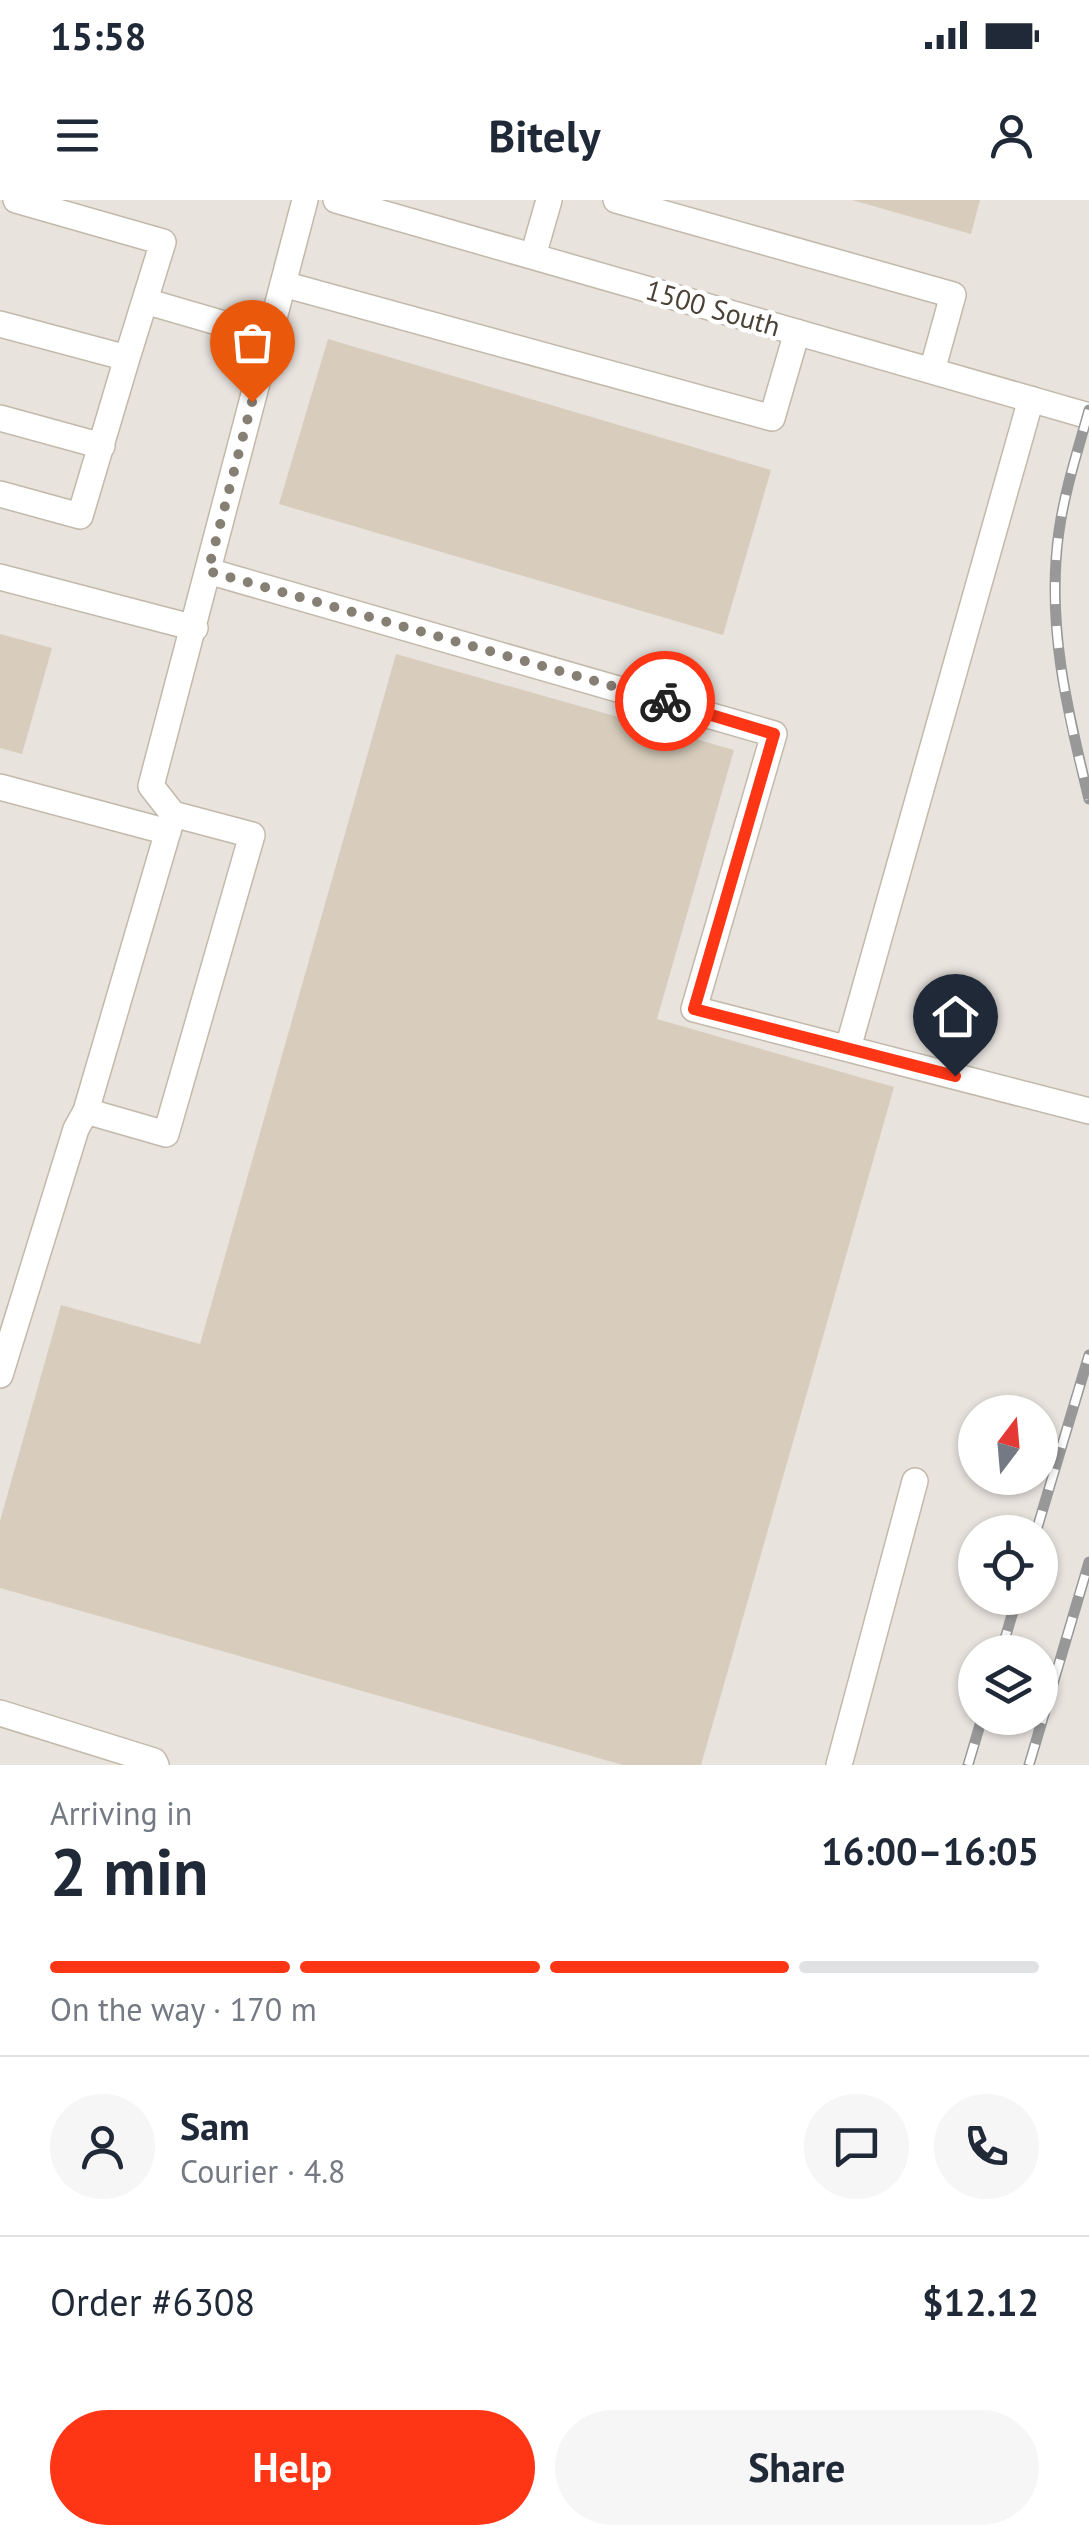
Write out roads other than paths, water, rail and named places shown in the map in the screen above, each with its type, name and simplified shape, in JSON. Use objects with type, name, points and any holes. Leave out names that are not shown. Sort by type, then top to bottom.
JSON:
[{"type":"street","points":[[0,494],[80,516],[163,242],[16,200]]},
{"type":"street","points":[[0,1375],[76,1129],[86,1111],[170,823],[152,786],[305,200]]},
{"type":"street","name":"1500 South","points":[[336,200],[382,206],[533,256],[1089,416]]},
{"type":"street","points":[[533,256],[550,200]]},
{"type":"street","points":[[616,200],[953,295],[932,371]]},
{"type":"street","points":[[283,284],[772,418],[798,332]]},
{"type":"street","points":[[145,301],[269,337]]},
{"type":"street","points":[[0,324],[127,358]]},
{"type":"street","points":[[848,1048],[1031,399]]},
{"type":"street","points":[[0,418],[102,446]]},
{"type":"street","points":[[208,571],[774,734],[694,1009],[1089,1111]]},
{"type":"street","points":[[0,577],[195,628]]},
{"type":"street","points":[[0,787],[170,823],[252,835],[166,1134],[86,1111]]},
{"type":"street","points":[[839,1765],[915,1481]]},
{"type":"street","points":[[0,1713],[161,1764]]},
{"type":"railway","points":[[1089,410],[1062,515],[1055,599],[1066,699],[1089,799]]},
{"type":"railway","points":[[1041,1515],[1089,1355]]},
{"type":"railway","points":[[1029,1765],[1089,1562]]},
{"type":"railway","points":[[1006,1635],[1012,1615]]},
{"type":"railway","points":[[968,1765],[977,1735]]}]
